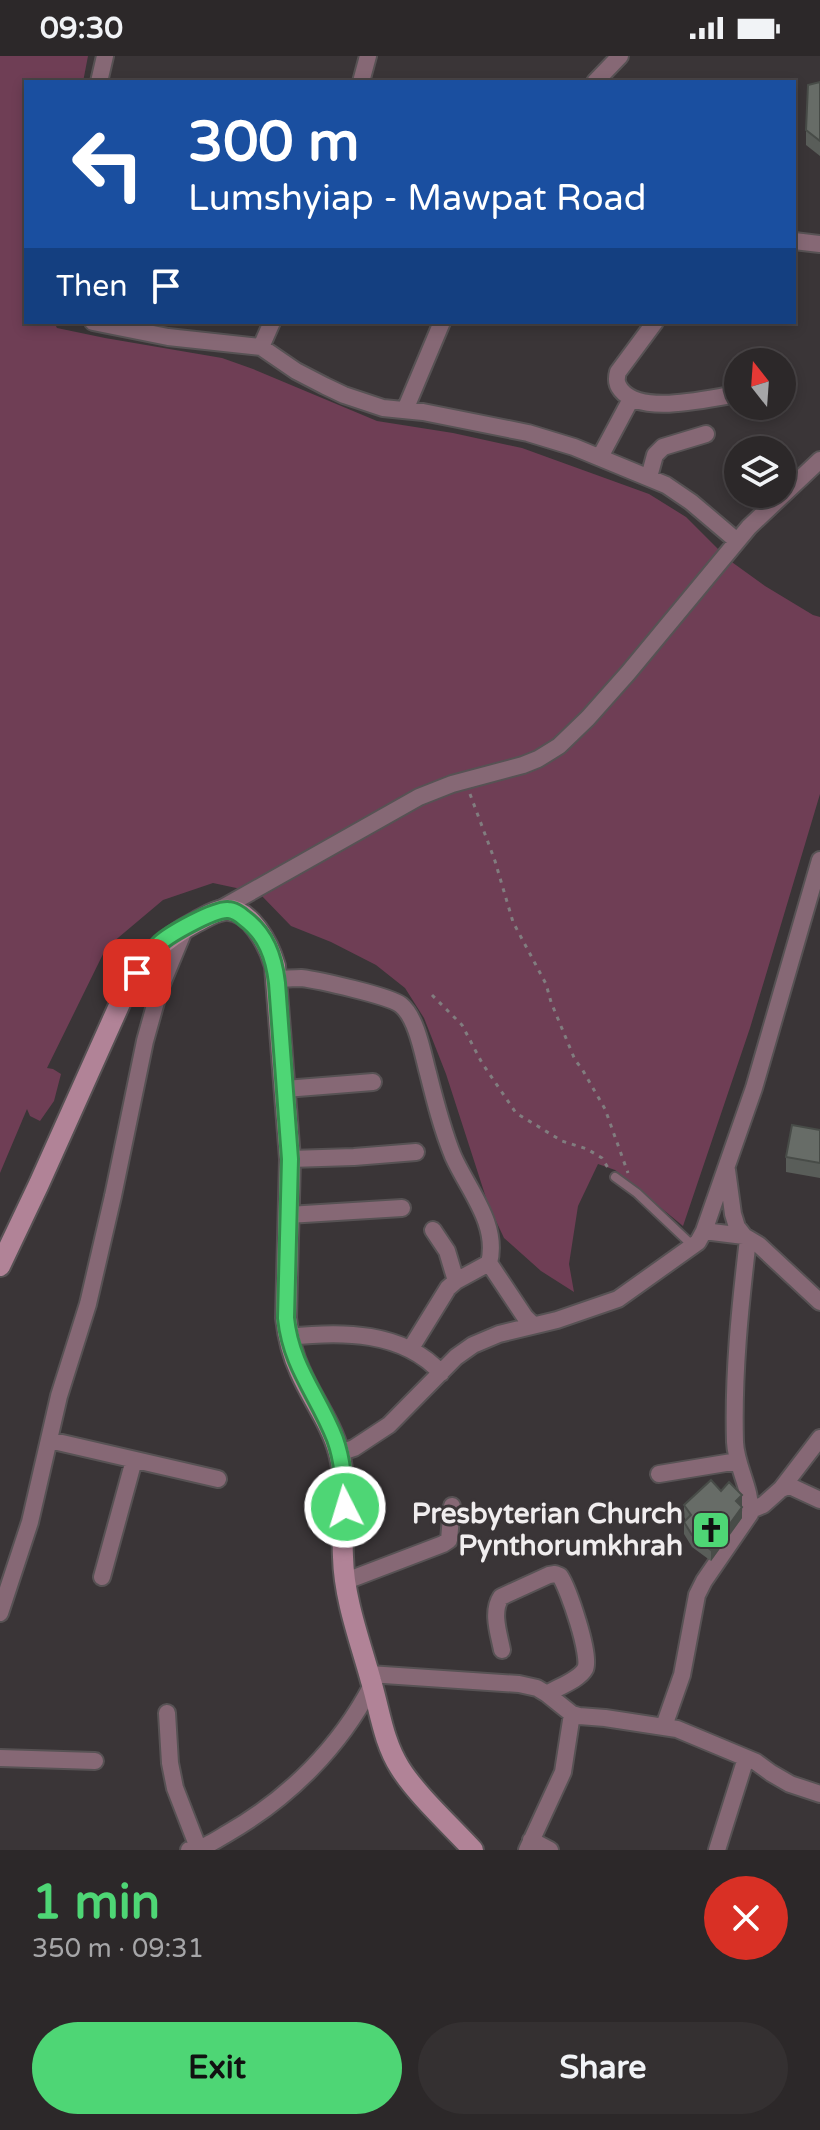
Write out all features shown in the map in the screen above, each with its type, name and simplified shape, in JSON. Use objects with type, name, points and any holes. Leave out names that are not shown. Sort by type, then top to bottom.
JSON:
[{"type":"street","points":[[99,80],[105,56]]},
{"type":"street","points":[[362,80],[368,56]]},
{"type":"street","points":[[597,80],[620,56]]},
{"type":"street","points":[[796,241],[820,244]]},
{"type":"street","points":[[115,324],[169,329],[261,347],[296,371],[344,395],[383,408],[528,433],[600,457],[666,485],[737,541]]},
{"type":"street","points":[[261,347],[271,324]]},
{"type":"street","points":[[405,410],[441,324]]},
{"type":"street","points":[[654,324],[618,372],[618,387],[631,399],[655,404],[724,396]]},
{"type":"street","points":[[600,457],[631,399]]},
{"type":"street","points":[[649,477],[658,450],[706,434]]},
{"type":"street","points":[[0,1266],[126,990],[161,943],[402,805],[436,789],[538,759],[559,746],[628,673],[749,527],[820,460]]},
{"type":"street","points":[[339,1453],[354,1448],[389,1425],[456,1357],[473,1345],[499,1334],[557,1320],[618,1299],[698,1242],[754,1088],[820,860]]},
{"type":"street","points":[[213,913],[227,909],[252,924],[270,950],[276,979],[290,1159],[286,1318],[301,1374],[324,1415],[339,1453],[344,1489],[342,1557],[354,1627],[383,1729],[400,1768],[473,1850]]},
{"type":"street","points":[[0,1613],[30,1522],[59,1396],[88,1304],[145,1041],[159,991],[185,928]]},
{"type":"street","points":[[276,979],[300,978],[353,990],[400,1004],[407,1011],[419,1039],[454,1156],[483,1213],[492,1252],[489,1263],[456,1281],[440,1299],[411,1348]]},
{"type":"street","points":[[285,1089],[373,1082]]},
{"type":"street","points":[[290,1159],[416,1152]]},
{"type":"street","points":[[664,1726],[682,1675],[697,1595],[751,1510],[735,1441],[736,1355],[746,1238],[737,1227],[733,1214],[727,1165]]},
{"type":"street","points":[[288,1215],[402,1208]]},
{"type":"street","points":[[433,1230],[447,1251],[456,1281]]},
{"type":"street","points":[[704,1231],[746,1238],[759,1245],[820,1302]]},
{"type":"street","points":[[489,1263],[533,1325]]},
{"type":"street","points":[[289,1337],[343,1334],[394,1343],[411,1348],[441,1373]]},
{"type":"street","points":[[751,1510],[763,1505],[781,1489],[820,1438]]},
{"type":"street","points":[[49,1440],[218,1479]]},
{"type":"street","points":[[102,1577],[134,1460]]},
{"type":"street","points":[[659,1474],[738,1461]]},
{"type":"street","points":[[781,1489],[792,1487],[820,1500]]},
{"type":"street","points":[[346,1581],[449,1540],[452,1506]]},
{"type":"street","points":[[502,1650],[496,1612],[496,1604],[501,1597],[549,1575],[560,1576],[577,1620],[587,1661],[583,1672],[547,1694]]},
{"type":"street","points":[[371,1679],[519,1684],[537,1688],[572,1714],[677,1729],[746,1758],[790,1784],[820,1793]]},
{"type":"street","points":[[189,1850],[199,1850],[255,1818],[277,1801],[342,1735],[360,1710],[371,1679]]},
{"type":"street","points":[[167,1713],[175,1788],[199,1850]]},
{"type":"street","points":[[550,1850],[529,1845],[563,1772],[572,1714]]},
{"type":"street","points":[[0,1758],[95,1761]]},
{"type":"street","points":[[717,1850],[746,1758]]},
{"type":"lane","points":[[615,1177],[693,1246]]},
{"type":"path","points":[[465,780],[495,861],[513,922],[546,984],[575,1060],[605,1109],[628,1170],[631,1189]]},
{"type":"path","points":[[432,995],[462,1025],[482,1063],[516,1113],[562,1141],[587,1149],[602,1158],[615,1177]]},
{"type":"shaded area","points":[[0,56],[88,56],[83,80],[24,80],[24,324],[55,324],[57,328],[105,338],[222,358],[377,421],[522,448],[649,494],[686,517],[729,560],[765,586],[820,617],[820,794],[750,1028],[683,1226],[615,1170],[598,1164],[578,1206],[569,1264],[574,1292],[541,1271],[504,1238],[488,1204],[446,1074],[424,1018],[405,988],[376,965],[291,926],[259,893],[213,883],[163,900],[106,948],[47,1068],[61,1074],[54,1101],[40,1121],[30,1116],[27,1109],[0,1173]]},
{"type":"building","points":[[820,82],[820,141],[806,130],[808,85]]},
{"type":"building","points":[[792,1125],[820,1130],[820,1163],[786,1157]]},
{"type":"building","name":"Presbyterian Church Pynthorumkhrah","points":[[711,1480],[721,1491],[729,1482],[742,1495],[736,1501],[742,1507],[711,1550],[692,1535],[684,1522],[691,1515],[684,1505]]},
{"type":"place","name":"Presbyterian Church Pynthorumkhrah","points":[[711,1530]]},
{"type":"route","points":[[137,973],[170,935],[227,909],[252,924],[270,950],[277,983],[290,1159],[287,1331],[301,1374],[324,1415],[340,1456],[345,1507]]}]
